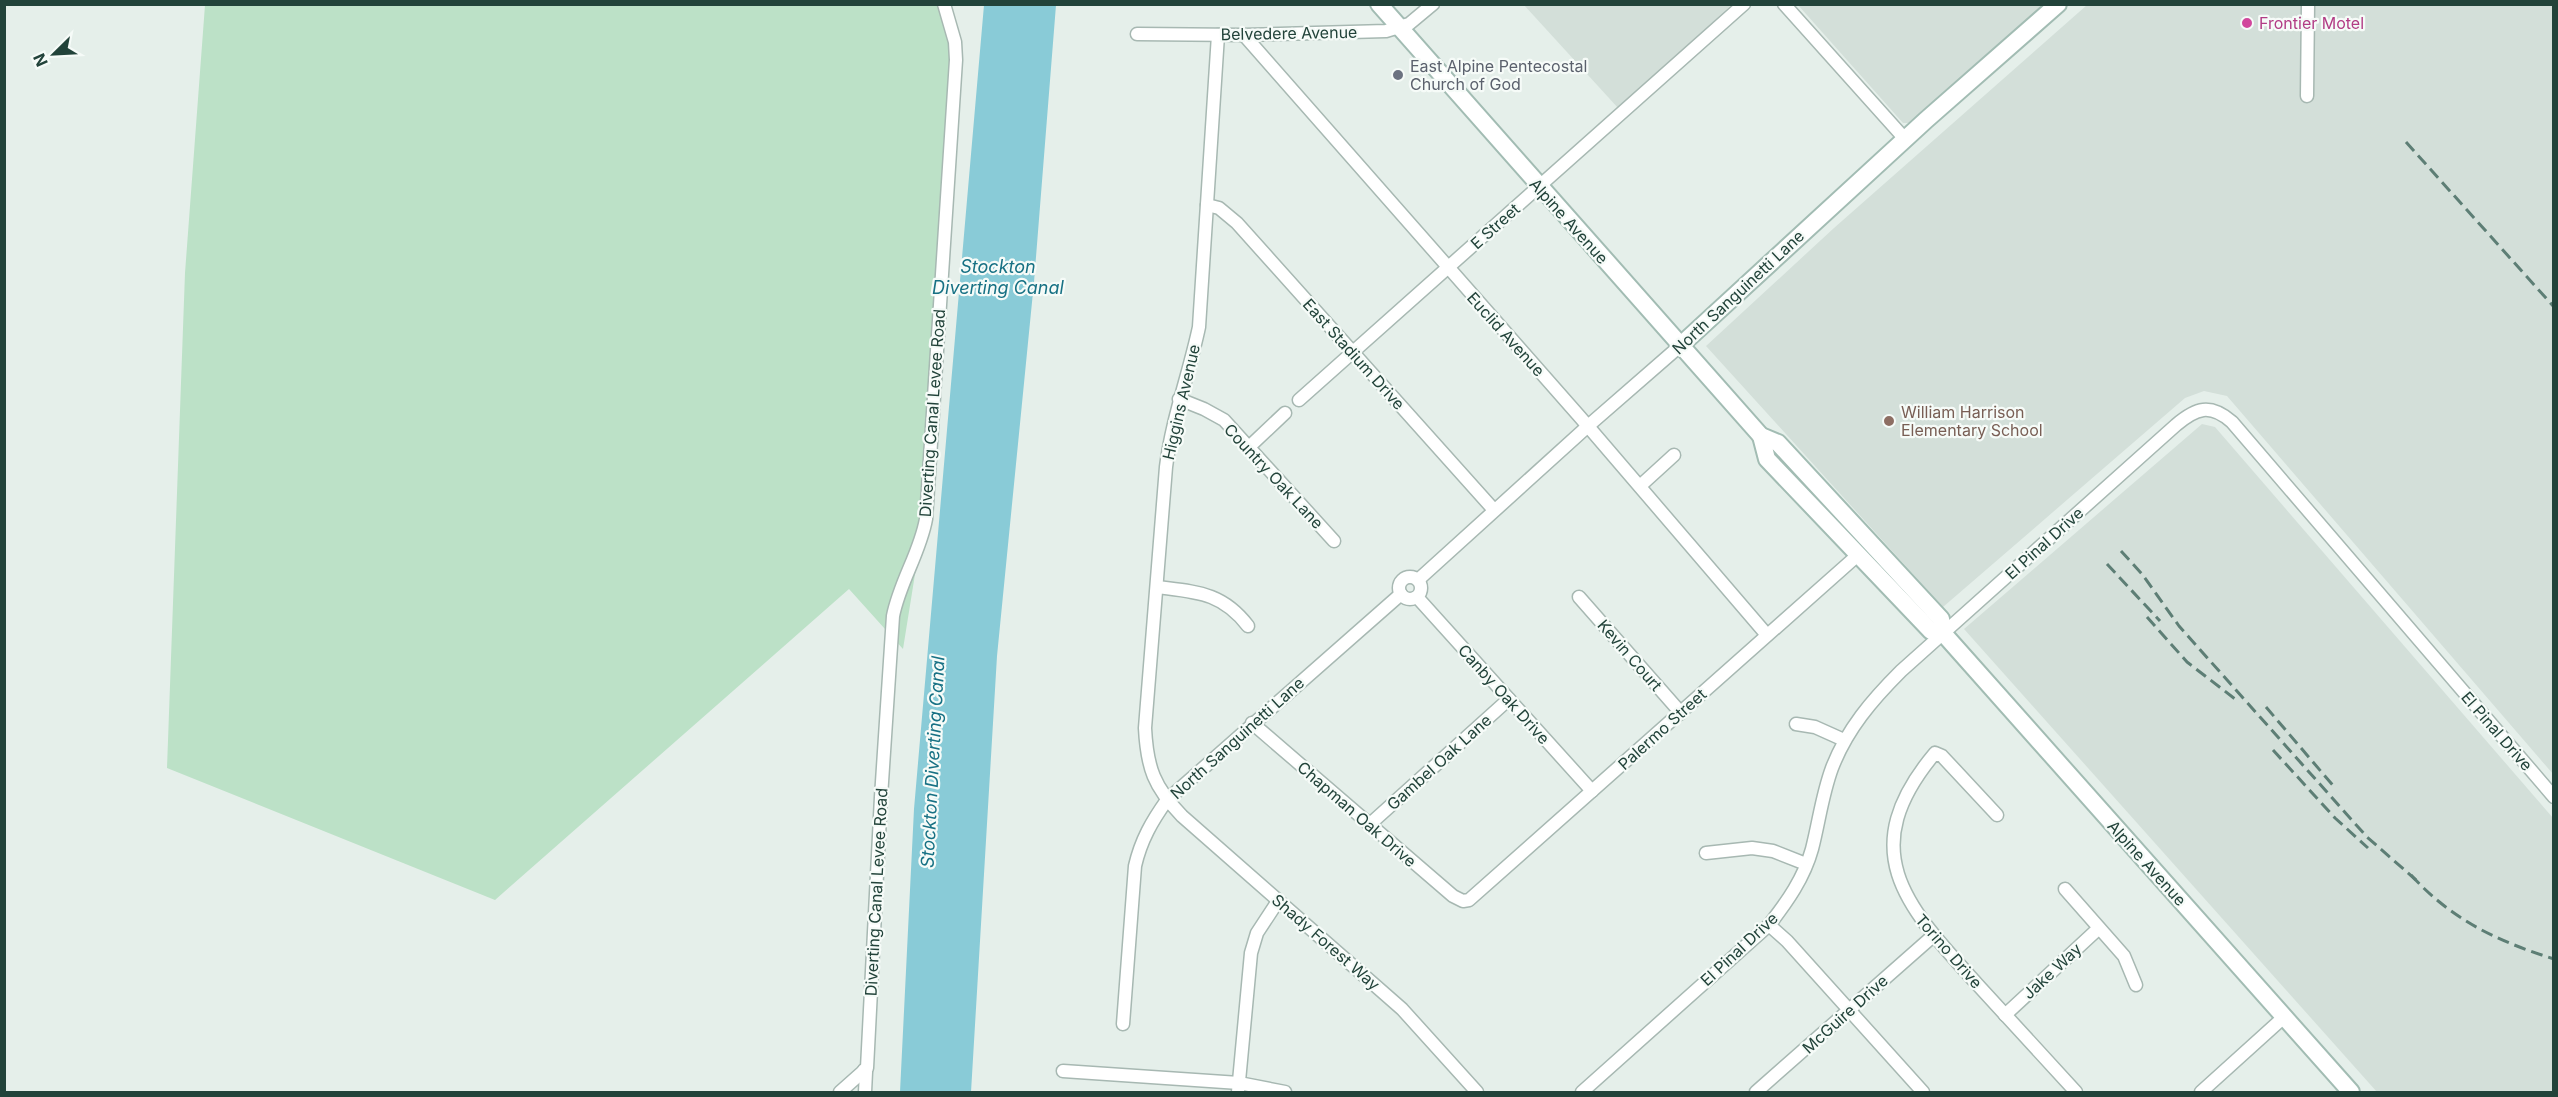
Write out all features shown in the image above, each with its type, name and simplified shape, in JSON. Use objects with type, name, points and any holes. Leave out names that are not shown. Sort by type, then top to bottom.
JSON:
[{"type":"street","name":"Diverting Canal Levee Road","points":[[865,1069],[880,797],[893,616],[897,595],[919,548],[926,519],[956,60],[955,42],[944,4]]},
{"type":"street","name":"Alpine Avenue","points":[[1379,4],[1538,187],[1761,436],[1778,443],[1941,619],[1943,633],[2351,1092]]},
{"type":"street","name":"Belvedere Avenue","points":[[1137,34],[1244,35],[1386,31],[1409,24],[1433,4]]},
{"type":"street","name":"E Street","points":[[1299,400],[1744,4]]},
{"type":"street","points":[[1784,4],[1905,139]]},
{"type":"street","name":"North Sanguinetti Lane","points":[[1418,580],[1681,345],[1905,139],[2058,4]]},
{"type":"street","points":[[2307,96],[2308,4]]},
{"type":"street","name":"Higgins Avenue","points":[[1167,800],[1155,782],[1148,764],[1145,728],[1166,467],[1171,431],[1192,360],[1198,327],[1218,35]]},
{"type":"street","name":"Euclid Avenue","points":[[1244,35],[1588,426],[1767,635]]},
{"type":"street","name":"East Stadium Drive","points":[[1208,205],[1219,208],[1236,223],[1494,510]]},
{"type":"street","name":"Country Oak Lane","points":[[1179,399],[1224,420],[1334,541]]},
{"type":"street","name":"El Pinal Drive","points":[[1581,1092],[1769,925],[1794,892],[1812,849],[1824,791],[1844,740],[1879,693],[2189,414],[2204,410],[2217,411],[2232,422],[2553,797]]},
{"type":"street","points":[[1249,447],[1285,413]]},
{"type":"street","name":"Alpine Avenue","points":[[1761,436],[1767,459],[1931,631],[1943,633]]},
{"type":"street","points":[[1640,486],[1674,455]]},
{"type":"street","name":"Palermo Street","points":[[1463,902],[1475,896],[1859,554]]},
{"type":"street","points":[[1411,577],[1418,580],[1420,591],[1417,597],[1406,599],[1399,588],[1401,581],[1411,577]]},
{"type":"street","points":[[1157,587],[1212,595],[1238,612],[1248,626]]},
{"type":"street","name":"North Sanguinetti Lane","points":[[1123,1024],[1135,866],[1140,845],[1149,825],[1167,800],[1401,594]]},
{"type":"street","name":"Canby Oak Drive","points":[[1417,597],[1592,791]]},
{"type":"street","name":"Kevin Court","points":[[1579,597],[1681,713]]},
{"type":"street","name":"Gambel Oak Lane","points":[[1369,825],[1509,699]]},
{"type":"street","name":"Chapman Oak Drive","points":[[1252,723],[1369,825],[1463,902]]},
{"type":"street","points":[[1796,724],[1815,727],[1844,740]]},
{"type":"street","name":"Torino Drive","points":[[1997,815],[1942,756],[1935,753],[1910,786],[1901,805],[1894,826],[1894,863],[1908,902],[1933,936],[2076,1092]]},
{"type":"street","name":"Shady Forest Way","points":[[1167,800],[1402,1009],[1477,1092]]},
{"type":"street","points":[[1706,853],[1752,848],[1773,851],[1806,864]]},
{"type":"street","points":[[2065,889],[2124,956],[2136,985]]},
{"type":"street","points":[[1239,1088],[1251,953],[1257,933],[1278,901]]},
{"type":"street","points":[[1769,925],[1850,1010],[1923,1092]]},
{"type":"street","name":"Jake Way","points":[[2005,1015],[2099,928]]},
{"type":"street","name":"McGuire Drive","points":[[1762,1091],[1933,936]]},
{"type":"street","points":[[2201,1092],[2284,1017]]},
{"type":"street","points":[[840,1092],[865,1069]]},
{"type":"street","points":[[865,1069],[865,1092]]},
{"type":"street","points":[[1063,1071],[1285,1092]]},
{"type":"shaded area","points":[[1524,5],[1731,5],[1619,109]]},
{"type":"shaded area","points":[[1798,5],[2047,5],[1912,123],[1903,123]]},
{"type":"shaded area","points":[[2087,5],[2553,5],[2553,774],[2227,396],[2204,391],[2185,398],[1943,607],[1706,346],[1834,228]]},
{"type":"shaded area","points":[[2202,424],[2215,427],[2553,818],[2553,1092],[2377,1092],[1964,629]]},
{"type":"green space","points":[[205,5],[945,5],[962,51],[920,543],[903,649],[849,589],[495,900],[167,768],[185,273]]},
{"type":"water","name":"Stockton Diverting Canal","points":[[984,5],[1056,5],[1034,282],[997,656],[971,1092],[900,1092],[914,809]]},
{"type":"railway","points":[[2406,142],[2554,307]]},
{"type":"railway","points":[[2121,551],[2142,574],[2179,626],[2367,837],[2416,880]]},
{"type":"railway","points":[[2107,564],[2160,621]]},
{"type":"railway","points":[[2147,617],[2187,662],[2239,702]]},
{"type":"railway","points":[[2266,707],[2336,789]]},
{"type":"railway","points":[[2273,750],[2335,818],[2368,848]]},
{"type":"railway","points":[[2411,875],[2443,905],[2476,927],[2513,945],[2554,959]]},
{"type":"place","name":"Frontier Motel","points":[[2247,23]]},
{"type":"place","name":"East Alpine Pentecostal Church of God","points":[[1398,75]]},
{"type":"place","name":"William Harrison Elementary School","points":[[1889,421]]}]
